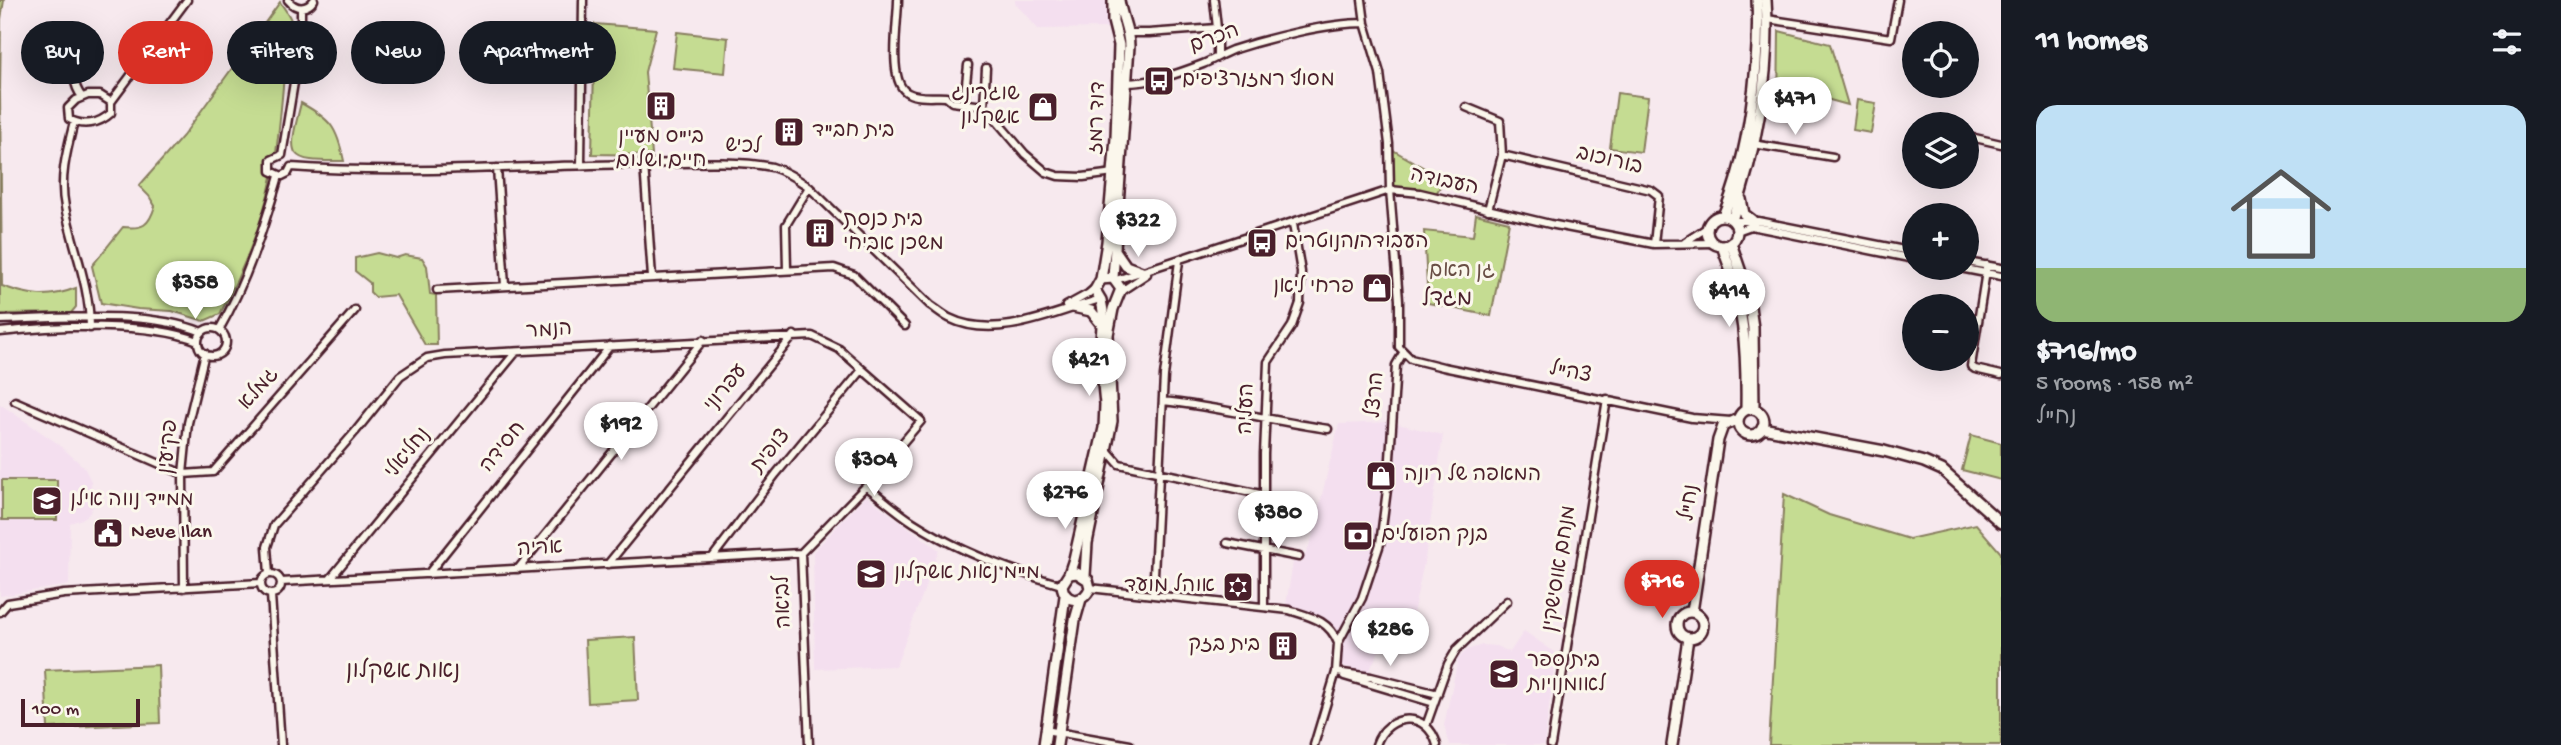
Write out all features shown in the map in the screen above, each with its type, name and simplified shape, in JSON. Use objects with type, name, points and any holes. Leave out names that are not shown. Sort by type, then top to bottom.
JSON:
[{"type":"street","points":[[111,102],[100,95],[82,97],[68,108],[69,119],[81,124],[100,121],[111,113],[111,102],[187,0]]},
{"type":"street","points":[[288,0],[292,5],[301,8],[310,5],[314,0]]},
{"type":"street","points":[[581,165],[583,0]]},
{"type":"street","points":[[898,0],[895,71],[898,86],[906,93],[946,97],[952,103],[984,106],[1025,154],[1046,172],[1058,176],[1083,177],[1118,171]]},
{"type":"street","name":"דוד רמז","points":[[1113,0],[1112,16],[1123,83]]},
{"type":"street","name":"דוד רמז","points":[[1115,279],[1114,248],[1123,83],[1129,33],[1121,14],[1119,0]]},
{"type":"street","points":[[1214,0],[1217,57]]},
{"type":"street","name":"הרצל","points":[[1314,745],[1336,672],[1338,643],[1362,598],[1380,544],[1389,474],[1396,365],[1403,353],[1399,346],[1390,144],[1380,73],[1365,23],[1362,0]]},
{"type":"street","points":[[1723,216],[1737,174],[1755,80],[1756,0]]},
{"type":"street","points":[[1722,244],[1735,224],[1764,81],[1766,0]]},
{"type":"street","points":[[1767,19],[1891,38],[1898,0]]},
{"type":"street","points":[[282,155],[301,40],[301,8]]},
{"type":"street","name":"הכרם","points":[[1123,83],[1158,80],[1232,51],[1325,26],[1365,23]]},
{"type":"street","points":[[1129,33],[1217,28]]},
{"type":"street","points":[[964,103],[968,65]]},
{"type":"street","points":[[984,106],[986,68]]},
{"type":"street","points":[[75,84],[82,97]]},
{"type":"street","points":[[1466,107],[1500,121],[1502,155],[1488,210]]},
{"type":"street","points":[[74,122],[64,166],[65,205],[86,285],[90,328]]},
{"type":"street","points":[[1979,139],[2001,144]]},
{"type":"street","points":[[1752,144],[1833,157]]},
{"type":"street","points":[[282,155],[289,159],[291,167],[288,173],[279,176],[271,171],[270,163],[273,158],[282,155]]},
{"type":"street","name":"בורוכוב","points":[[1502,155],[1651,190],[1659,196],[1654,244]]},
{"type":"street","points":[[644,164],[652,277]]},
{"type":"street","name":"לכיש","points":[[291,167],[354,172],[644,164],[763,166],[789,173],[809,187],[930,305],[949,318],[972,325],[999,326],[1027,322],[1100,300]]},
{"type":"street","points":[[496,168],[505,285]]},
{"type":"street","name":"דוד רמז","points":[[1098,283],[1118,171]]},
{"type":"street","points":[[219,330],[240,292],[259,246],[279,176]]},
{"type":"street","points":[[786,269],[786,225],[809,187]]},
{"type":"street","name":"העבודה","points":[[1115,279],[1179,261],[1390,190],[1420,193],[1488,210],[1654,244],[1722,244]]},
{"type":"street","points":[[1741,194],[1741,209],[1752,220]]},
{"type":"street","points":[[1723,216],[1735,224],[1902,257]]},
{"type":"street","points":[[1680,245],[1708,227],[1714,219],[1723,216]]},
{"type":"street","points":[[1735,224],[1752,220],[1902,250]]},
{"type":"street","name":"העליה","points":[[1264,606],[1268,362],[1292,326],[1300,303],[1301,272],[1293,224]]},
{"type":"street","points":[[1708,227],[1708,236],[1722,244],[1735,280],[1743,318],[1750,409]]},
{"type":"street","points":[[1114,248],[1126,266],[1142,272]]},
{"type":"street","points":[[1153,596],[1163,401],[1179,261]]},
{"type":"street","name":"העבודה","points":[[1118,296],[1141,277],[1168,264]]},
{"type":"street","points":[[1979,266],[2001,276]]},
{"type":"street","points":[[437,290],[834,268],[844,270],[866,286],[905,326]]},
{"type":"street","points":[[1979,269],[2001,268]]},
{"type":"street","points":[[1986,269],[1970,358],[1971,366],[2001,375]]},
{"type":"street","points":[[1044,745],[1065,596],[1062,585],[1069,574],[1104,428],[1105,404],[1100,355],[1102,326],[1098,283],[1115,279],[1120,285],[1108,335],[1112,409],[1108,450],[1087,543],[1085,576],[1090,589],[1081,599],[1073,600],[1065,596]]},
{"type":"street","name":"לכיש","points":[[1049,315],[1088,294],[1098,283]]},
{"type":"street","points":[[1100,300],[1109,302],[1118,296]]},
{"type":"street","points":[[1073,307],[1091,311],[1102,326]]},
{"type":"street","name":"גמלא","points":[[183,474],[213,472],[355,310]]},
{"type":"street","points":[[0,320],[90,318],[161,322],[185,325],[202,332],[212,328],[219,330],[226,341],[224,349],[217,354],[205,353],[198,341],[202,332]]},
{"type":"street","points":[[0,332],[90,328],[170,332],[198,341]]},
{"type":"street","name":"עפרוני","points":[[608,564],[794,335]]},
{"type":"street","name":"הנמר","points":[[269,574],[267,547],[274,525],[400,376],[427,358],[703,340],[812,336],[839,349],[921,421]]},
{"type":"street","points":[[518,569],[703,340]]},
{"type":"street","name":"חסידה","points":[[428,574],[610,346]]},
{"type":"street","name":"נחליאלי","points":[[330,579],[516,352]]},
{"type":"street","name":"פקיעין","points":[[184,588],[183,474],[188,423],[205,353]]},
{"type":"street","name":"צה\"ל","points":[[1403,353],[1419,362],[1700,419],[1735,420]]},
{"type":"street","name":"צופית","points":[[712,558],[776,474],[862,370]]},
{"type":"street","name":"מנחם אוסישקין","points":[[1551,745],[1607,399]]},
{"type":"street","points":[[15,401],[183,474]]},
{"type":"street","points":[[1163,401],[1234,410],[1328,429]]},
{"type":"street","points":[[1750,409],[1763,416],[1762,428],[1754,435],[1746,434],[1735,420],[1750,409]]},
{"type":"street","name":"נח\"ל","points":[[1692,612],[1718,440],[1723,426],[1735,420]]},
{"type":"street","name":"לביאה","points":[[810,745],[801,553],[866,486],[921,421]]},
{"type":"street","points":[[1762,428],[1884,451],[1924,462],[1951,476],[2001,523]]},
{"type":"street","points":[[1718,440],[1727,432],[1740,429]]},
{"type":"street","points":[[1108,450],[1119,464],[1265,495],[1280,504],[1310,510]]},
{"type":"street","points":[[866,486],[911,521],[942,539],[1030,576],[1062,585]]},
{"type":"street","points":[[1227,543],[1299,557]]},
{"type":"street","name":"אריה","points":[[281,582],[801,553]]},
{"type":"street","points":[[269,574],[275,575],[281,582],[279,591],[271,595],[264,593],[261,583],[269,574]]},
{"type":"street","points":[[1069,574],[1085,576]]},
{"type":"street","points":[[0,612],[8,603],[64,594],[261,583]]},
{"type":"street","points":[[1090,589],[1289,610],[1316,619],[1333,630],[1338,643]]},
{"type":"street","points":[[271,595],[281,745]]},
{"type":"street","points":[[1057,745],[1075,620],[1081,599]]},
{"type":"street","points":[[1426,726],[1448,664],[1457,649],[1507,601]]},
{"type":"street","points":[[1692,612],[1702,620],[1703,628],[1699,635],[1688,638],[1681,634],[1677,623],[1681,616],[1692,612]]},
{"type":"street","points":[[1672,745],[1688,638]]},
{"type":"street","points":[[1336,672],[1371,677],[1438,694]]},
{"type":"street","points":[[1336,672],[1434,704]]},
{"type":"street","points":[[1376,745],[1386,727],[1406,719],[1426,726],[1437,745]]},
{"type":"street","points":[[1045,730],[1130,745]]},
{"type":"shaded area","points":[[1015,0],[1111,0],[1107,28],[1038,29]]},
{"type":"shaded area","name":"ממ\"ד נווה אילן","points":[[0,404],[57,443],[84,467],[91,481],[93,506],[89,514],[70,523],[69,585],[0,596]]},
{"type":"shaded area","points":[[1390,422],[1443,435],[1425,558],[1411,623],[1402,643],[1385,639],[1368,673],[1335,664],[1339,633],[1317,616],[1286,605],[1293,562],[1302,563],[1311,541],[1339,424]]},
{"type":"shaded area","name":"מ\"מ נאות אשקלון","points":[[866,496],[939,550],[896,666],[815,669],[813,552]]},
{"type":"shaded area","name":"בית ספר לאומנויות","points":[[1524,631],[1556,653],[1544,745],[1450,745],[1444,725],[1458,659],[1467,650],[1482,645],[1496,646],[1510,652]]},
{"type":"green space","points":[[0,0],[4,0],[1,19],[0,92]]},
{"type":"green space","points":[[280,2],[292,21],[266,21]]},
{"type":"green space","points":[[616,26],[656,29],[645,72],[652,155],[592,154],[594,84],[616,84]]},
{"type":"green space","points":[[1779,31],[1830,44],[1848,105],[1808,94],[1800,115],[1778,109]]},
{"type":"green space","points":[[677,32],[728,38],[725,73],[673,68]]},
{"type":"green space","points":[[227,75],[227,84],[283,84],[273,172],[252,245],[220,314],[204,321],[172,311],[101,303],[92,266],[123,227],[140,227],[148,222],[155,206],[139,186],[183,136]]},
{"type":"green space","points":[[0,92],[2,286],[39,295],[57,294],[76,288],[76,307],[71,313],[0,314]]},
{"type":"green space","points":[[1617,93],[1648,97],[1641,152],[1610,148]]},
{"type":"green space","points":[[1857,100],[1876,103],[1871,133],[1853,130]]},
{"type":"green space","points":[[301,103],[332,126],[344,161],[311,160],[301,158],[295,153],[294,135]]},
{"type":"green space","points":[[1393,150],[1438,176],[1441,185],[1436,194],[1393,186]]},
{"type":"green space","name":"גן האם","points":[[1476,214],[1509,222],[1491,316],[1428,303],[1424,231],[1473,236]]},
{"type":"green space","points":[[377,253],[396,258],[405,255],[422,258],[427,266],[430,294],[436,295],[437,345],[425,345],[396,295],[375,297],[370,292],[370,283],[355,271],[355,258]]},
{"type":"green space","points":[[1971,435],[2001,443],[2001,480],[1962,470]]},
{"type":"green space","points":[[2,480],[57,480],[57,520],[2,520]]},
{"type":"green space","points":[[1784,494],[1829,515],[1909,539],[1976,524],[2001,553],[2001,745],[1769,745]]},
{"type":"green space","points":[[635,637],[638,700],[588,703],[585,640]]},
{"type":"green space","points":[[158,665],[160,723],[48,728],[45,670]]},
{"type":"place","name":"מסוף רמז/רציפים","points":[[1159,81]]},
{"type":"place","name":"בי\"ס מעיין חיים ושלום","points":[[661,106]]},
{"type":"place","name":"שוגרינג אשקלון","points":[[1043,107]]},
{"type":"place","name":"בית חב\"ד","points":[[789,132]]},
{"type":"place","name":"בית כנסת משכן אביחי","points":[[820,233]]},
{"type":"place","name":"העבודה/הנוטרים","points":[[1262,243]]},
{"type":"place","name":"פרחי ליאן","points":[[1377,288]]},
{"type":"place","name":"המאפה של רונה","points":[[1381,476]]},
{"type":"place","name":"ממ\"ד נווה אילן","points":[[47,501]]},
{"type":"place","name":"Neve Ilan","points":[[108,533]]},
{"type":"place","name":"בנק הפועלים","points":[[1358,536]]},
{"type":"place","name":"מ\"מ נאות אשקלון","points":[[871,574]]},
{"type":"place","name":"אוהל מועד","points":[[1238,587]]},
{"type":"place","name":"בית בזק","points":[[1283,646]]},
{"type":"place","name":"בית ספר לאומנויות","points":[[1504,674]]},
{"type":"district","name":"מגדל","points":[[1447,300]]},
{"type":"district","name":"נאות אשקלון","points":[[403,672]]}]
